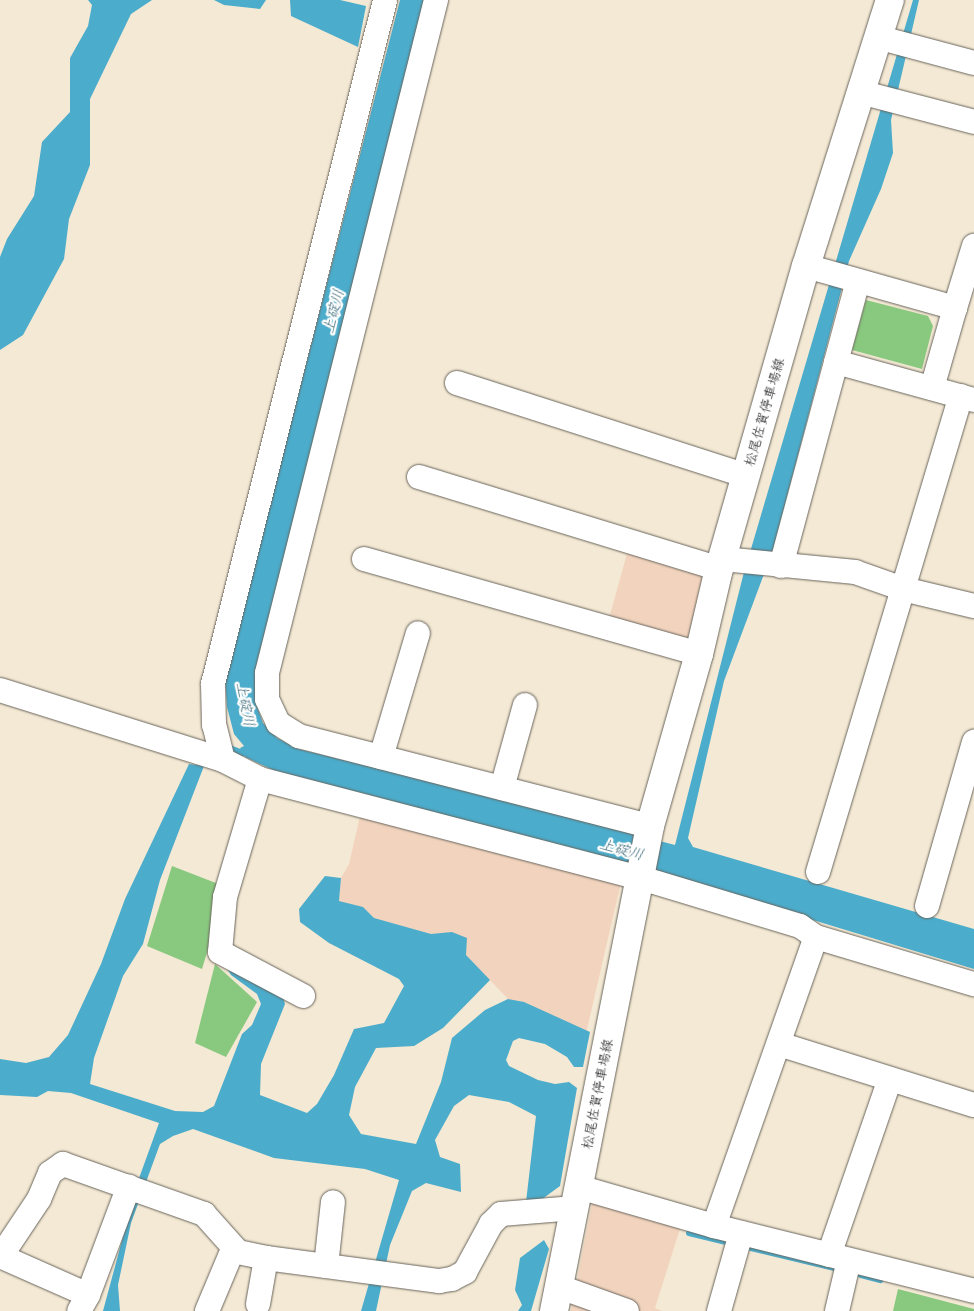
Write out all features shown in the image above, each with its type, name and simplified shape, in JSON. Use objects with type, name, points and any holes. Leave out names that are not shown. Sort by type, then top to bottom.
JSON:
[{"type":"main road","name":"松尾佐賀停車場線","points":[[557,1299],[650,826],[700,654],[729,563],[746,476],[816,269],[880,97],[895,42],[890,0]]},
{"type":"street","points":[[224,760],[214,725],[212,684],[385,0]]},
{"type":"street","points":[[436,0],[268,674],[267,699],[278,723],[299,736],[650,826]]},
{"type":"street","points":[[895,42],[974,63]]},
{"type":"street","points":[[880,97],[974,122]]},
{"type":"street","points":[[932,388],[974,246]]},
{"type":"street","points":[[816,269],[955,308]]},
{"type":"street","points":[[776,566],[836,362],[853,280]]},
{"type":"street","points":[[818,872],[903,589],[967,398],[836,362]]},
{"type":"street","points":[[457,383],[746,476]]},
{"type":"street","points":[[419,477],[729,563],[855,572],[903,589],[974,606]]},
{"type":"street","points":[[364,559],[700,654]]},
{"type":"street","points":[[381,757],[418,633]]},
{"type":"street","points":[[0,690],[224,760],[260,779],[641,878],[800,926],[816,937],[974,984]]},
{"type":"street","points":[[502,788],[525,705]]},
{"type":"street","points":[[927,906],[974,742]]},
{"type":"street","points":[[260,779],[225,898],[220,952],[303,996]]},
{"type":"street","points":[[714,1226],[816,937]]},
{"type":"street","points":[[779,1044],[974,1105]]},
{"type":"street","points":[[836,1311],[839,1257],[890,1079]]},
{"type":"street","points":[[136,1189],[83,1303],[0,1256],[39,1199],[50,1173],[63,1164],[136,1189],[204,1214],[221,1230],[233,1249],[266,1258],[380,1271],[439,1281],[452,1279],[465,1272],[490,1224],[501,1214],[577,1197],[714,1226],[974,1291]]},
{"type":"street","points":[[326,1266],[333,1202]]},
{"type":"street","points":[[719,1311],[741,1233]]},
{"type":"street","points":[[207,1311],[233,1249]]},
{"type":"street","points":[[258,1304],[266,1258]]},
{"type":"street","points":[[557,1299],[627,1311]]},
{"type":"shaded area","points":[[628,550],[704,571],[688,645],[608,622]]},
{"type":"shaded area","points":[[361,812],[622,878],[585,1038],[508,999],[490,980],[339,901],[341,878],[349,864]]},
{"type":"shaded area","points":[[595,1188],[685,1213],[655,1308],[662,1311],[571,1311]]},
{"type":"green space","points":[[866,300],[928,316],[933,326],[922,369],[852,350]]},
{"type":"green space","points":[[172,866],[221,885],[215,926],[202,969],[147,946]]},
{"type":"green space","points":[[215,964],[257,1002],[226,1057],[195,1043]]},
{"type":"green space","points":[[898,1289],[974,1309],[974,1311],[893,1311]]},
{"type":"water","points":[[88,0],[152,0],[131,14],[90,99],[90,165],[69,219],[64,259],[23,335],[0,350],[0,257],[7,239],[34,196],[42,142],[70,112],[70,58],[88,26],[92,5]]},
{"type":"water","points":[[214,0],[266,0],[260,9],[224,5]]},
{"type":"water","points":[[290,0],[340,0],[366,6],[358,47],[291,16]]},
{"type":"water","name":"上碇川","points":[[400,0],[427,0],[255,680],[256,704],[263,723],[277,738],[298,749],[616,826],[629,833],[675,845],[743,576],[913,0],[919,0],[891,120],[893,153],[881,189],[849,261],[773,550],[724,681],[688,838],[693,847],[974,929],[974,969],[622,862],[288,777],[245,757],[240,748],[244,746],[234,734],[227,707],[225,678]]},
{"type":"water","points":[[189,764],[204,766],[160,880],[143,944],[123,976],[94,1058],[90,1084],[175,1111],[203,1112],[214,1106],[242,1034],[252,1025],[261,1004],[257,994],[231,975],[226,967],[282,992],[285,1004],[261,1064],[260,1095],[307,1113],[317,1104],[334,1075],[354,1029],[384,1023],[404,986],[399,979],[329,943],[300,922],[299,909],[325,876],[341,878],[339,901],[363,907],[374,918],[431,934],[452,932],[467,938],[466,955],[490,980],[443,1028],[414,1046],[376,1048],[355,1087],[349,1115],[361,1134],[416,1144],[441,1082],[452,1038],[485,1010],[508,999],[524,1002],[590,1032],[583,1067],[574,1067],[567,1057],[545,1044],[519,1038],[513,1041],[506,1060],[509,1066],[538,1080],[555,1084],[569,1082],[577,1088],[560,1186],[534,1205],[526,1202],[536,1116],[509,1102],[469,1095],[454,1106],[435,1140],[440,1157],[460,1164],[461,1192],[426,1183],[412,1191],[390,1245],[376,1311],[361,1311],[399,1180],[365,1169],[274,1158],[193,1129],[173,1136],[160,1144],[131,1223],[118,1285],[120,1311],[103,1311],[138,1181],[159,1123],[71,1093],[48,1091],[37,1097],[0,1095],[0,1059],[26,1063],[49,1057],[68,1035],[101,964],[125,899]]},
{"type":"water","points":[[544,1240],[549,1249],[531,1311],[518,1311],[522,1305],[515,1290],[520,1258]]},
{"type":"waterway","points":[[227,747],[243,753],[250,752]]},
{"type":"waterway","points":[[689,1233],[724,1242]]},
{"type":"waterway","points":[[751,1248],[834,1268]]},
{"type":"waterway","points":[[861,1275],[880,1280]]}]
